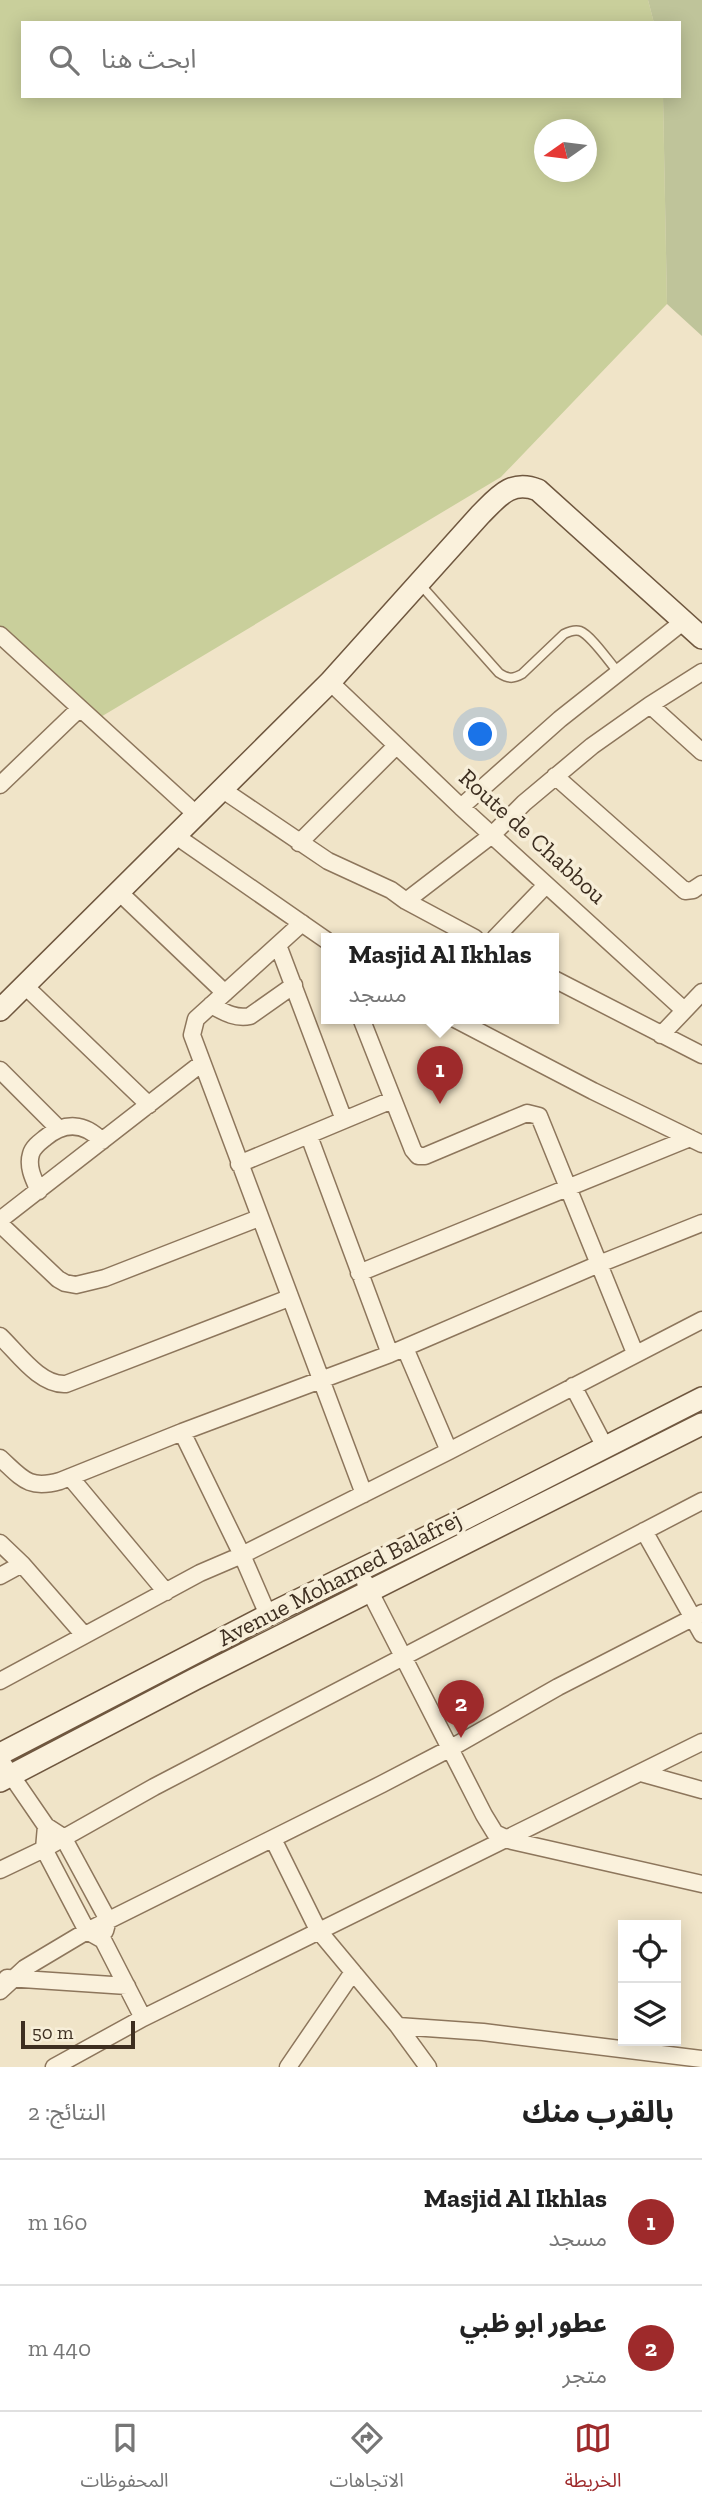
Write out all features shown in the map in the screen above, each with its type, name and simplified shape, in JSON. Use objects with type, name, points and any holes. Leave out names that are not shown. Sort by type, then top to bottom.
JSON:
[{"type":"street","points":[[149,1105],[9,996],[197,816],[330,682],[480,515],[508,490],[528,486],[538,489],[702,638]]},
{"type":"street","points":[[461,807],[560,719],[684,621]]},
{"type":"street","points":[[0,635],[197,816]]},
{"type":"street","points":[[406,901],[492,835],[555,776],[592,746],[702,672]]},
{"type":"street","name":"Route de Chabbou","points":[[330,682],[461,807],[684,1010]]},
{"type":"street","points":[[650,705],[702,751]]},
{"type":"street","points":[[0,785],[79,709]]},
{"type":"street","points":[[299,843],[396,746]]},
{"type":"street","points":[[555,776],[685,891],[693,890],[702,884]]},
{"type":"street","points":[[223,790],[299,843],[355,875],[391,890],[466,933]]},
{"type":"street","points":[[176,836],[321,936]]},
{"type":"street","points":[[500,933],[546,885]]},
{"type":"street","points":[[119,892],[225,993]]},
{"type":"street","points":[[302,923],[196,1019],[192,1027],[194,1045],[364,1494]]},
{"type":"street","points":[[278,945],[344,1120]]},
{"type":"street","points":[[559,982],[702,1055]]},
{"type":"street","points":[[211,1005],[242,1018],[250,1016],[293,985]]},
{"type":"street","points":[[661,1035],[702,992]]},
{"type":"street","points":[[363,1024],[413,1150],[422,1156],[527,1113],[534,1113],[541,1119],[635,1353]]},
{"type":"street","points":[[465,1024],[696,1141]]},
{"type":"street","points":[[202,1063],[0,1222],[58,1279],[76,1285],[123,1272],[259,1218]]},
{"type":"street","points":[[0,1070],[58,1128]]},
{"type":"street","points":[[239,1164],[392,1100]]},
{"type":"street","points":[[39,1191],[32,1176],[30,1155],[34,1147],[58,1128],[81,1126],[102,1141]]},
{"type":"street","points":[[309,1136],[359,1273],[449,1451]]},
{"type":"street","points":[[359,1273],[568,1188],[696,1141]]},
{"type":"street","points":[[0,1458],[33,1485],[44,1485],[70,1477],[398,1351],[599,1264],[702,1223]]},
{"type":"street","points":[[0,1336],[41,1376],[55,1383],[66,1384],[289,1298]]},
{"type":"street","points":[[0,1681],[201,1573],[364,1494],[702,1320]]},
{"type":"street","points":[[573,1386],[605,1447]]},
{"type":"street","name":"Avenue Mohamed Balafrej","points":[[3,1767],[268,1615],[702,1398]]},
{"type":"street","name":"Avenue Mohamed Balafrej","points":[[3,1767],[149,1703],[702,1424]]},
{"type":"street","points":[[182,1432],[268,1615]]},
{"type":"street","points":[[70,1477],[166,1592]]},
{"type":"street","points":[[0,1870],[44,1849],[153,1787],[702,1501]]},
{"type":"street","points":[[644,1531],[698,1616],[702,1634]]},
{"type":"street","points":[[0,1543],[84,1635]]},
{"type":"street","points":[[0,1576],[22,1564]]},
{"type":"street","points":[[360,1570],[495,1833],[507,1839],[702,1884]]},
{"type":"street","points":[[0,1991],[6,1978],[107,1920],[451,1748],[558,1687],[698,1616]]},
{"type":"street","points":[[54,2067],[143,2018],[318,1930],[702,1742]]},
{"type":"street","points":[[3,1767],[46,1826],[63,1837],[107,1920],[103,1940]]},
{"type":"street","points":[[641,1773],[702,1790]]},
{"type":"street","points":[[46,1826],[44,1849],[87,1931],[103,1940],[143,2018]]},
{"type":"street","points":[[273,1839],[318,1930],[398,2026],[428,2067]]},
{"type":"street","points":[[288,2067],[353,1972]]},
{"type":"street","points":[[6,1978],[127,1986]]},
{"type":"street","points":[[398,2026],[483,2032],[702,2059]]},
{"type":"lane","points":[[419,583],[499,673],[506,677],[515,678],[522,674],[571,631],[579,631],[586,636],[618,672]]},
{"type":"green space","points":[[0,0],[648,0],[653,21],[21,21],[21,98],[663,98],[667,304],[501,477],[89,724],[0,644]]},
{"type":"green space","points":[[648,0],[702,0],[702,336],[667,304],[663,98],[681,98],[681,21],[653,21]]},
{"type":"place","name":"Masjid Al Ikhlas","points":[[440,1104]]},
{"type":"place","name":"عطور ابو ظبي","points":[[461,1738]]}]
